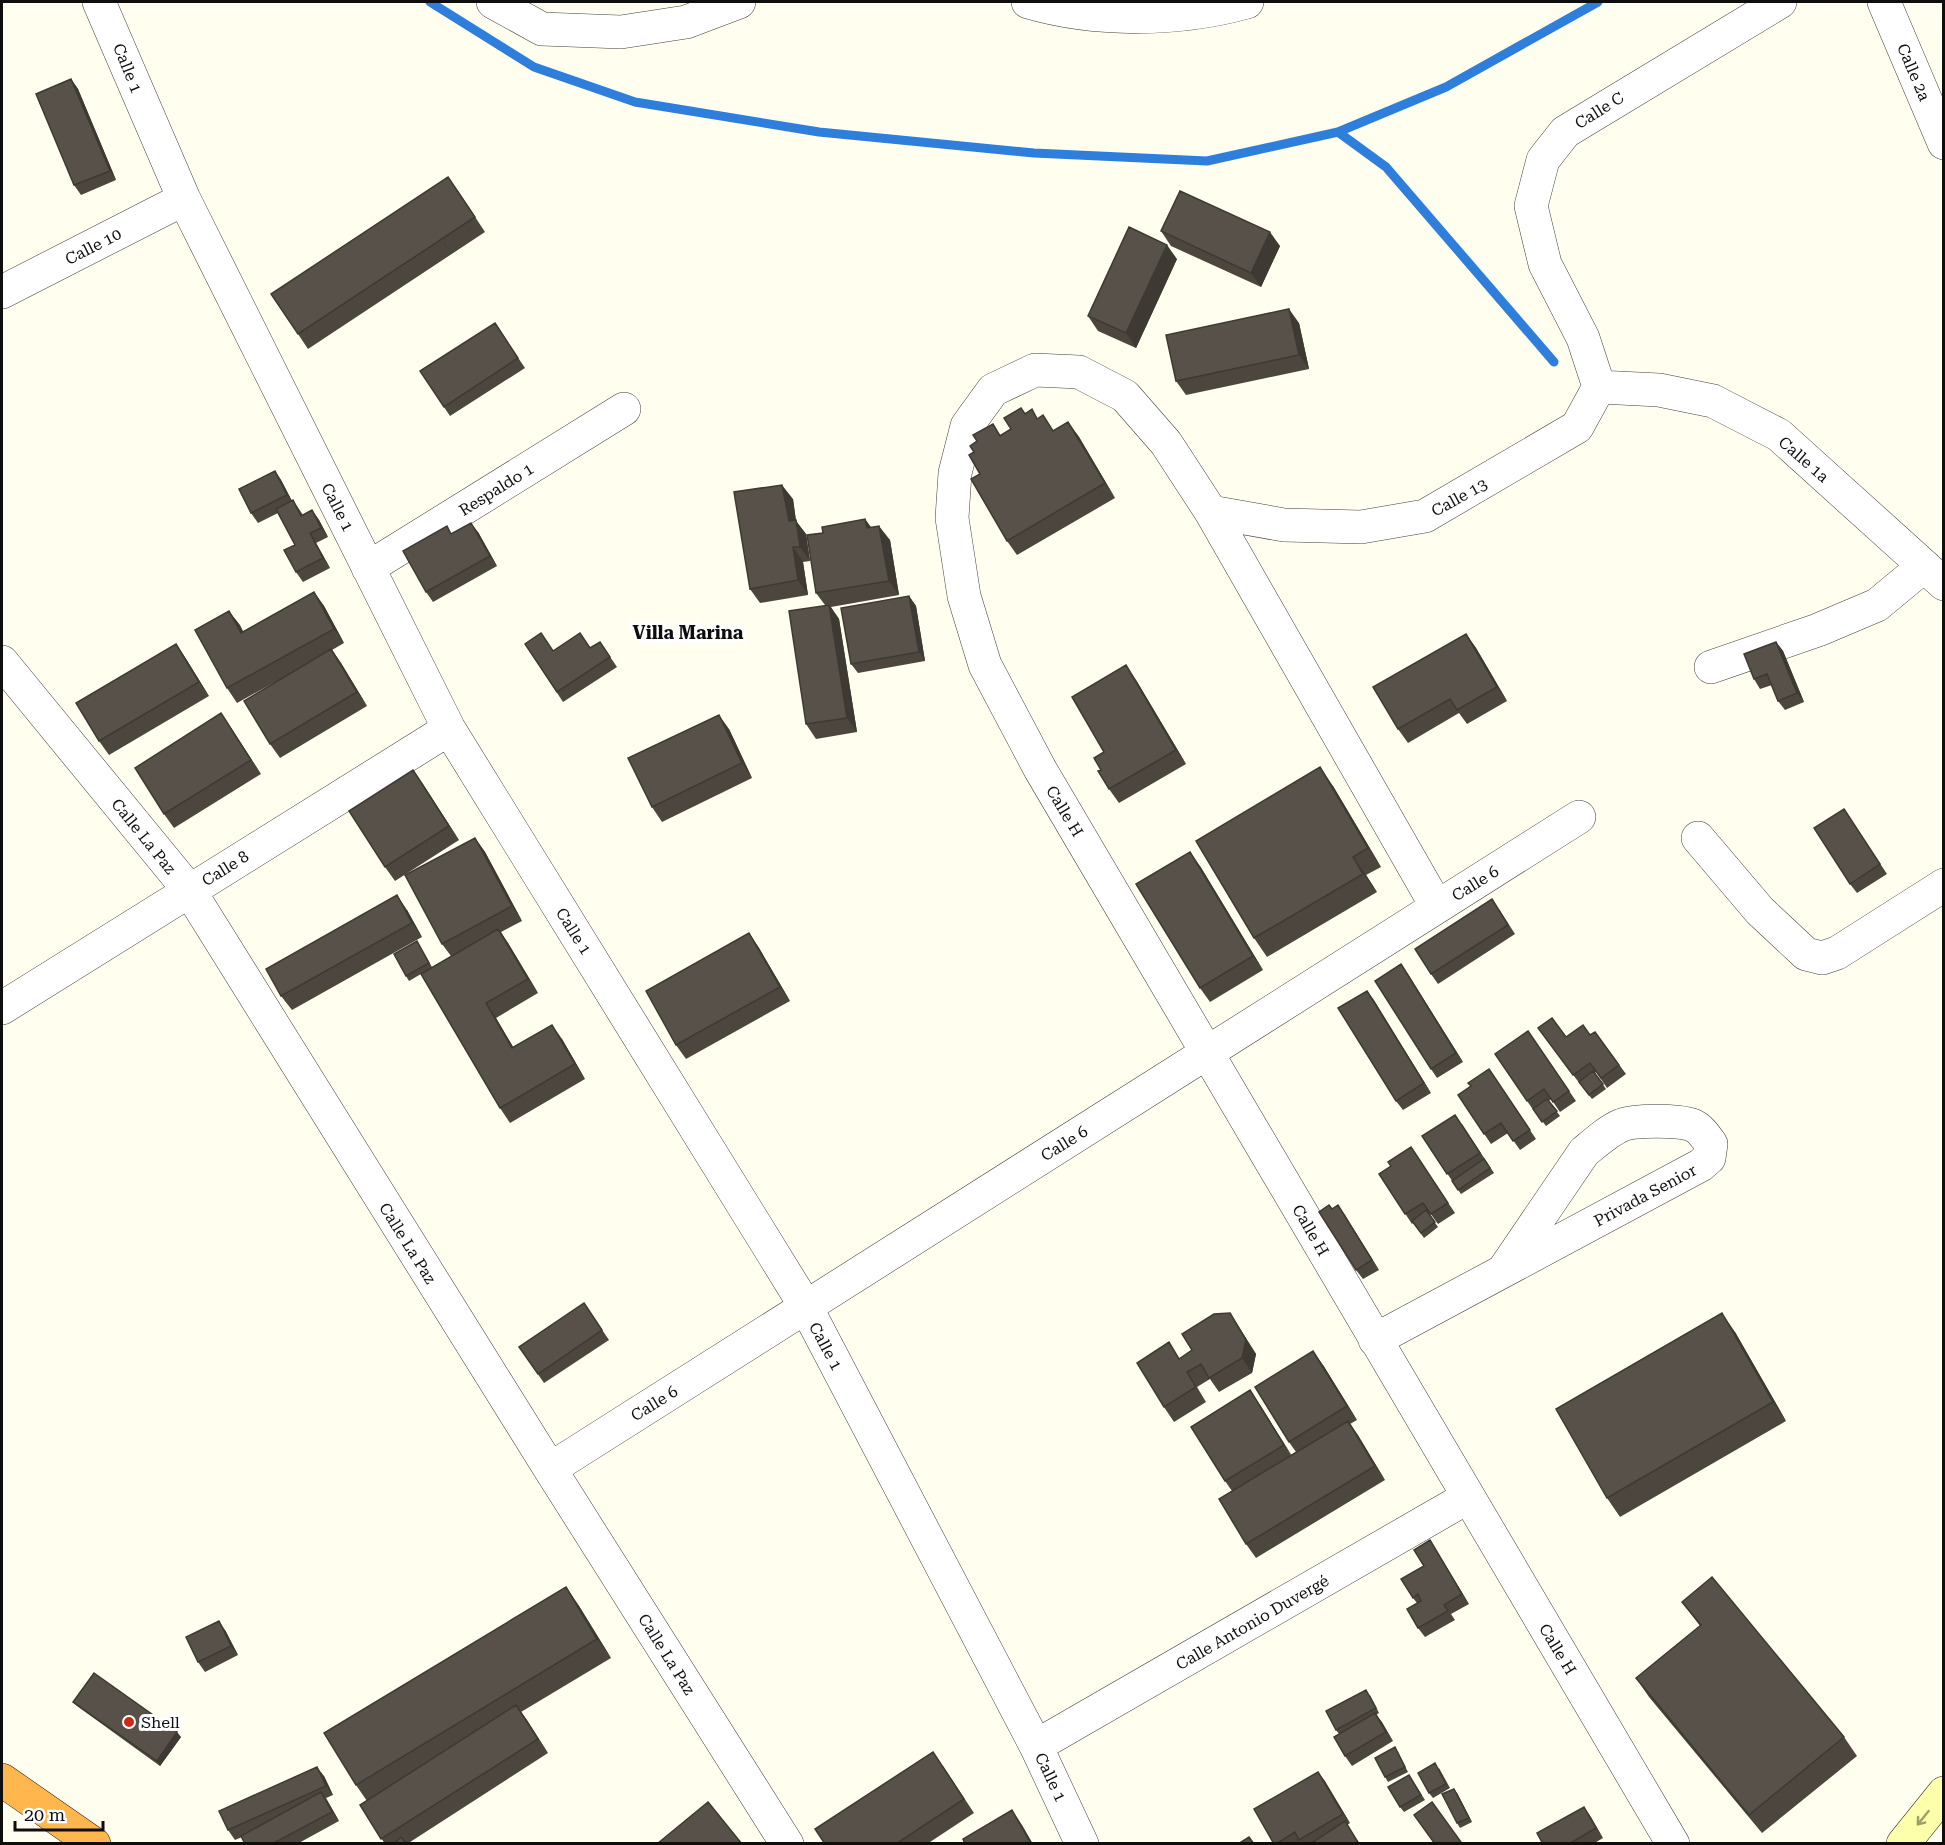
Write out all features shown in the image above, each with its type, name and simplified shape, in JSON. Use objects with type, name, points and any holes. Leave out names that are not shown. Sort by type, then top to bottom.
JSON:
[{"type":"highway","points":[[2,1780],[94,1844]]},
{"type":"main road","points":[[1903,1844],[1944,1793]]},
{"type":"street","name":"Calle 1","points":[[99,2],[184,200],[449,729],[806,1307],[1036,1746],[1082,1844]]},
{"type":"street","points":[[494,2],[542,28],[621,32],[686,22],[739,2]]},
{"type":"street","points":[[1028,2],[1048,8],[1103,15],[1168,14],[1227,7],[1247,2]]},
{"type":"street","name":"Calle C","points":[[1599,387],[1583,338],[1545,264],[1531,206],[1543,160],[1565,132],[1780,2]]},
{"type":"street","name":"Calle 2a","points":[[1884,2],[1944,143]]},
{"type":"street","name":"Calle 10","points":[[2,292],[184,200]]},
{"type":"street","name":"Calle H","points":[[1437,907],[1211,512],[1166,443],[1125,396],[1079,372],[1035,370],[993,390],[968,426],[955,473],[952,518],[964,596],[985,665],[1040,769],[1673,1844]]},
{"type":"street","name":"Calle 13","points":[[1211,512],[1284,525],[1361,527],[1425,516],[1577,427],[1599,387]]},
{"type":"street","name":"Calle 1a","points":[[1599,387],[1659,390],[1713,401],[1779,435],[1934,575]]},
{"type":"street","name":"Respaldo 1","points":[[368,568],[624,409]]},
{"type":"street","points":[[1711,667],[1818,630],[1877,605],[1934,575]]},
{"type":"street","name":"Calle La Paz","points":[[2,662],[189,890],[787,1844]]},
{"type":"street","name":"Calle 8","points":[[2,1008],[449,729]]},
{"type":"street","name":"Calle 6","points":[[550,1469],[1579,817]]},
{"type":"street","points":[[1698,838],[1760,911],[1806,954],[1822,958],[1837,953],[1944,885]]},
{"type":"street","name":"Privada Senior","points":[[1375,1340],[1701,1165],[1709,1158],[1711,1144],[1702,1132],[1692,1125],[1636,1121],[1612,1131],[1584,1152],[1503,1271]]},
{"type":"street","name":"Calle Antonio Duvergé","points":[[1036,1746],[1468,1497]]},
{"type":"building","points":[[71,79],[110,171],[74,185],[36,94]]},
{"type":"building","points":[[448,177],[475,217],[298,334],[271,294]]},
{"type":"building","points":[[1180,191],[1270,232],[1251,273],[1161,231]]},
{"type":"building","points":[[1129,227],[1167,245],[1126,333],[1088,316]]},
{"type":"building","points":[[1289,309],[1299,355],[1176,381],[1166,335]]},
{"type":"building","points":[[495,323],[518,358],[444,407],[420,371]]},
{"type":"building","points":[[1021,408],[1025,414],[1032,409],[1037,419],[1043,415],[1053,431],[1068,422],[1105,483],[1007,541],[971,479],[980,474],[969,455],[974,452],[970,446],[977,441],[973,435],[993,424],[1000,436],[1011,429],[1004,418]]},
{"type":"building","points":[[275,471],[287,495],[251,513],[239,489]]},
{"type":"building","points":[[782,485],[789,521],[796,520],[800,547],[793,547],[798,580],[750,589],[734,492]]},
{"type":"building","points":[[293,500],[301,516],[312,510],[321,528],[310,533],[323,558],[296,572],[284,550],[295,545],[276,509]]},
{"type":"building","points":[[865,519],[867,528],[879,526],[889,581],[816,593],[807,535],[823,533],[822,527]]},
{"type":"building","points":[[471,523],[490,556],[426,592],[403,551],[447,526],[451,534]]},
{"type":"building","points":[[314,592],[334,629],[227,688],[195,630],[229,611],[241,633]]},
{"type":"building","points":[[909,596],[919,652],[851,664],[841,608]]},
{"type":"building","points":[[829,605],[847,718],[806,724],[789,611]]},
{"type":"building","points":[[541,633],[553,651],[580,633],[590,648],[600,642],[610,657],[557,692],[525,644]]},
{"type":"building","points":[[1466,634],[1497,687],[1457,710],[1450,699],[1398,729],[1373,687]]},
{"type":"building","points":[[1776,642],[1797,693],[1778,701],[1767,674],[1754,679],[1744,654]]},
{"type":"building","points":[[176,644],[199,682],[99,741],[76,703]]},
{"type":"building","points":[[331,649],[357,692],[270,744],[244,701]]},
{"type":"building","points":[[1126,665],[1176,750],[1109,789],[1098,771],[1101,770],[1094,758],[1104,752],[1072,697]]},
{"type":"building","points":[[221,713],[251,760],[164,814],[135,768]]},
{"type":"building","points":[[719,715],[742,763],[652,807],[628,758]]},
{"type":"building","points":[[1320,767],[1368,848],[1353,857],[1363,874],[1254,938],[1196,841]]},
{"type":"building","points":[[413,770],[449,826],[385,867],[349,811]]},
{"type":"building","points":[[1844,809],[1880,864],[1850,884],[1814,828]]},
{"type":"building","points":[[475,838],[512,906],[442,944],[405,875]]},
{"type":"building","points":[[1190,852],[1253,956],[1200,988],[1136,884]]},
{"type":"building","points":[[397,895],[412,923],[281,996],[266,969]]},
{"type":"building","points":[[1492,899],[1508,925],[1431,974],[1415,949]]},
{"type":"building","points":[[498,929],[528,979],[486,1003],[512,1048],[552,1025],[575,1064],[500,1108],[421,974]]},
{"type":"building","points":[[749,933],[780,987],[676,1045],[646,991]]},
{"type":"building","points":[[417,941],[429,963],[406,976],[394,954]]},
{"type":"building","points":[[1401,964],[1456,1053],[1431,1069],[1375,981]]},
{"type":"building","points":[[1367,991],[1424,1083],[1396,1101],[1338,1008]]},
{"type":"building","points":[[1552,1018],[1566,1037],[1583,1025],[1590,1035],[1595,1032],[1619,1065],[1601,1078],[1590,1063],[1573,1075],[1538,1028]]},
{"type":"building","points":[[1528,1031],[1569,1091],[1553,1102],[1544,1089],[1527,1101],[1495,1054]]},
{"type":"building","points":[[1489,1069],[1530,1130],[1513,1141],[1501,1123],[1484,1134],[1458,1095],[1471,1086],[1468,1083]]},
{"type":"building","points":[[1593,1071],[1603,1084],[1589,1095],[1579,1082]]},
{"type":"building","points":[[1547,1099],[1557,1111],[1542,1122],[1533,1109]]},
{"type":"building","points":[[1455,1115],[1480,1153],[1447,1174],[1422,1136]]},
{"type":"building","points":[[1411,1147],[1448,1203],[1431,1214],[1423,1203],[1405,1214],[1379,1174],[1391,1166],[1388,1162]]},
{"type":"building","points":[[1484,1159],[1490,1168],[1458,1190],[1452,1181]]},
{"type":"building","points":[[1329,1205],[1332,1209],[1338,1205],[1372,1260],[1356,1270],[1319,1212]]},
{"type":"building","points":[[1426,1210],[1435,1222],[1421,1233],[1412,1221]]},
{"type":"building","points":[[584,1303],[602,1330],[538,1374],[519,1347]]},
{"type":"building","points":[[1230,1313],[1246,1340],[1242,1358],[1209,1378],[1201,1364],[1187,1372],[1196,1387],[1164,1407],[1137,1363],[1169,1342],[1179,1359],[1192,1350],[1182,1334],[1214,1314]]},
{"type":"building","points":[[1722,1313],[1773,1402],[1607,1498],[1556,1409]]},
{"type":"building","points":[[1313,1351],[1347,1406],[1289,1442],[1255,1387]]},
{"type":"building","points":[[1250,1390],[1284,1445],[1225,1481],[1191,1427]]},
{"type":"building","points":[[1348,1421],[1375,1466],[1246,1544],[1219,1499]]},
{"type":"building","points":[[1430,1540],[1462,1594],[1444,1605],[1448,1611],[1418,1628],[1407,1609],[1421,1601],[1418,1594],[1413,1598],[1401,1579],[1424,1566],[1414,1550]]},
{"type":"building","points":[[1712,1577],[1844,1737],[1749,1815],[1636,1678],[1701,1625],[1682,1602]]},
{"type":"building","points":[[566,1587],[597,1639],[356,1785],[324,1733]]},
{"type":"building","points":[[219,1621],[231,1646],[198,1662],[186,1637]]},
{"type":"building","name":"Shell","points":[[94,1673],[177,1732],[157,1761],[73,1702]]},
{"type":"building","points":[[1366,1690],[1376,1708],[1336,1730],[1326,1711]]},
{"type":"building","points":[[516,1705],[538,1739],[381,1839],[360,1805]]},
{"type":"building","points":[[1375,1713],[1386,1732],[1345,1756],[1334,1737]]},
{"type":"building","points":[[1395,1747],[1405,1767],[1385,1777],[1375,1758]]},
{"type":"building","points":[[933,1752],[964,1799],[896,1844],[825,1844],[815,1829]]},
{"type":"building","points":[[1435,1763],[1446,1784],[1429,1793],[1418,1773]]},
{"type":"building","points":[[317,1767],[326,1786],[228,1830],[219,1811]]},
{"type":"building","points":[[1318,1772],[1343,1814],[1299,1840],[1295,1832],[1274,1844],[1254,1809]]},
{"type":"building","points":[[1409,1775],[1421,1795],[1400,1807],[1388,1787]]},
{"type":"building","points":[[1454,1789],[1469,1818],[1457,1823],[1442,1794]]},
{"type":"building","points":[[321,1792],[332,1812],[272,1844],[245,1844],[241,1836]]},
{"type":"building","points":[[708,1802],[742,1844],[657,1844]]},
{"type":"building","points":[[1432,1802],[1461,1842],[1435,1844],[1414,1815]]},
{"type":"building","points":[[1584,1807],[1596,1828],[1569,1844],[1543,1844],[1537,1833]]},
{"type":"building","points":[[1012,1810],[1031,1844],[965,1844],[963,1839]]},
{"type":"building","points":[[1345,1821],[1359,1844],[1310,1844]]},
{"type":"building","points":[[401,1837],[407,1844],[394,1844]]},
{"type":"building","points":[[1249,1837],[1254,1844],[1238,1844]]},
{"type":"waterway","points":[[430,2],[534,67],[635,102],[819,132],[1034,153],[1207,161],[1338,132],[1446,87],[1598,2]]},
{"type":"waterway","points":[[1338,132],[1386,167],[1554,362]]},
{"type":"place","name":"Shell","points":[[129,1722]]},
{"type":"district","name":"Villa Marina","points":[[688,633]]}]
